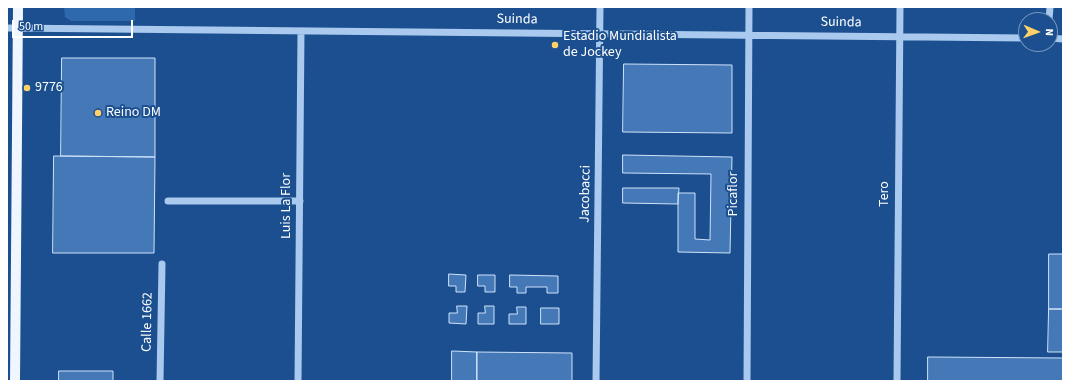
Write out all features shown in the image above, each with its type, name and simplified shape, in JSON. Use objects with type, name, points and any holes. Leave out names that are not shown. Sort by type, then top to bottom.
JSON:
[{"type":"main road","points":[[15,381],[18,7]]},
{"type":"street","name":"Jacobacci","points":[[596,381],[600,7]]},
{"type":"street","name":"Picaflor","points":[[747,381],[748,7]]},
{"type":"street","name":"Tero","points":[[897,381],[900,7]]},
{"type":"street","name":"Suinda","points":[[7,28],[1018,38]]},
{"type":"street","name":"Luis La Flor","points":[[298,381],[301,31]]},
{"type":"street","points":[[168,201],[300,201]]},
{"type":"street","name":"Calle 1662","points":[[160,381],[162,264]]},
{"type":"shaded area","points":[[64,7],[135,7],[135,21],[71,21],[65,17]]},
{"type":"building","name":"Reino DM","points":[[62,58],[155,58],[155,157],[61,156]]},
{"type":"building","points":[[624,64],[732,65],[732,133],[623,132]]},
{"type":"building","points":[[623,155],[732,157],[730,253],[678,252],[678,193],[695,193],[695,239],[710,240],[711,174],[623,173]]},
{"type":"building","points":[[54,156],[155,157],[154,253],[53,253]]},
{"type":"building","points":[[623,188],[679,188],[678,204],[623,203]]},
{"type":"building","points":[[1049,254],[1063,254],[1063,309],[1049,309]]},
{"type":"building","points":[[449,274],[466,275],[465,292],[456,292],[456,286],[449,286]]},
{"type":"building","points":[[478,275],[495,275],[495,292],[485,292],[485,286],[478,286]]},
{"type":"building","points":[[510,275],[558,276],[558,293],[547,293],[547,287],[526,287],[526,293],[517,293],[517,287],[510,287]]},
{"type":"building","points":[[457,306],[467,306],[466,324],[449,323],[449,313],[457,313]]},
{"type":"building","points":[[485,306],[494,306],[494,324],[478,324],[478,313],[485,313]]},
{"type":"building","points":[[517,307],[526,307],[526,324],[509,324],[509,314],[517,314]]},
{"type":"building","points":[[541,308],[559,308],[559,324],[541,324]]},
{"type":"building","points":[[1049,309],[1063,309],[1063,352],[1048,352]]},
{"type":"building","points":[[452,351],[477,352],[477,381],[452,381]]},
{"type":"building","points":[[477,352],[572,353],[572,381],[477,381]]},
{"type":"building","points":[[928,357],[1063,358],[1063,381],[928,381]]},
{"type":"building","points":[[59,371],[113,371],[113,381],[59,381]]},
{"type":"place","name":"Estadio Mundialista de Jockey","points":[[555,45]]},
{"type":"place","name":"9776","points":[[27,88]]},
{"type":"place","name":"Reino DM","points":[[98,113]]}]
